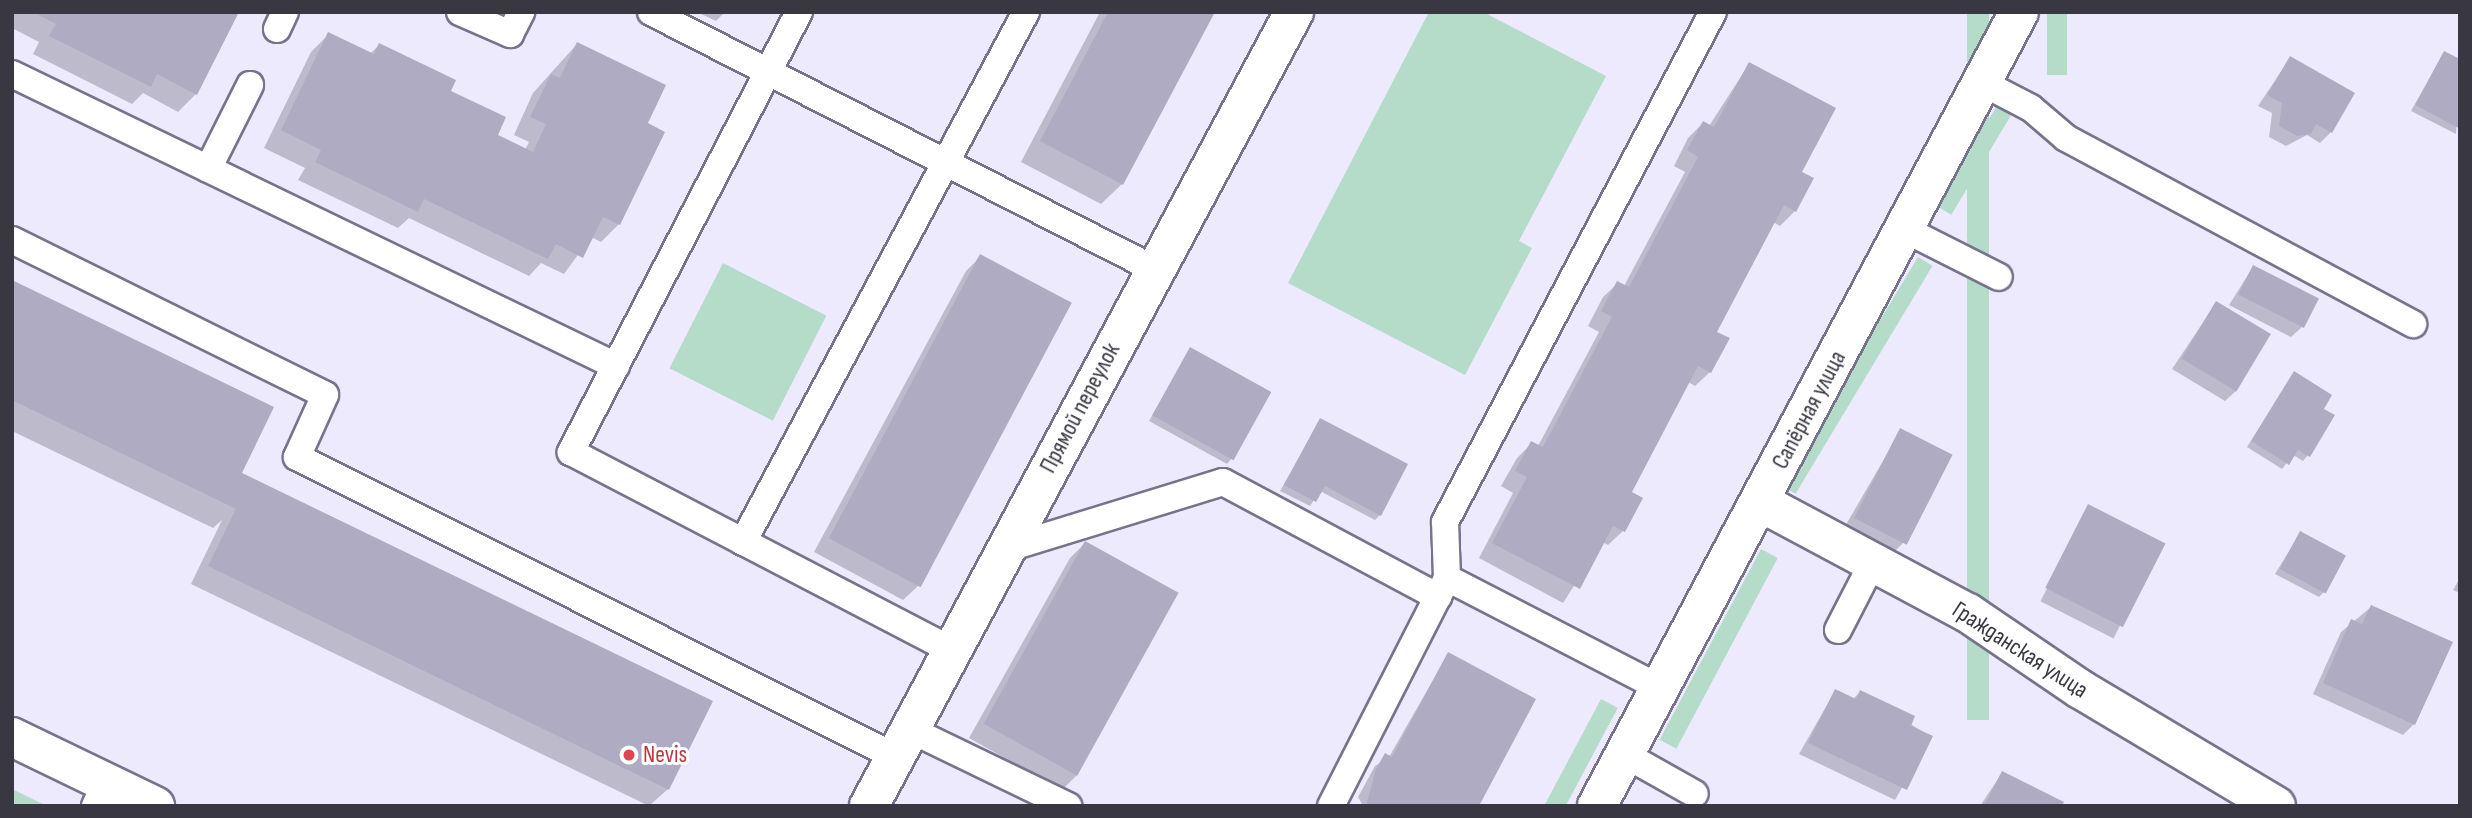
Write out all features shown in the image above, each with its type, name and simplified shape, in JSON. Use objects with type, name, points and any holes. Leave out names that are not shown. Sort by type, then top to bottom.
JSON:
[{"type":"street","name":"Прямой переулок","points":[[869,806],[1004,549],[1294,12]]},
{"type":"street","name":"Сапёрная улица","points":[[1597,806],[2019,12]]},
{"type":"street","name":"Гражданская улица","points":[[1760,502],[1968,613],[2080,689],[2276,806]]},
{"type":"street","points":[[12,737],[101,794],[155,806]]},
{"type":"lane","points":[[460,12],[510,34],[521,12]]},
{"type":"lane","points":[[651,12],[1154,270]]},
{"type":"lane","points":[[799,12],[571,452],[951,650]]},
{"type":"lane","points":[[743,542],[1027,12]]},
{"type":"lane","points":[[1331,806],[1443,588],[1445,522],[1713,12]]},
{"type":"lane","points":[[12,74],[616,366]]},
{"type":"lane","points":[[1981,82],[2031,108],[2066,138],[2413,324]]},
{"type":"lane","points":[[208,169],[250,85]]},
{"type":"lane","points":[[1904,229],[1999,277]]},
{"type":"lane","points":[[12,240],[325,395],[297,457],[901,742],[1068,806]]},
{"type":"lane","points":[[1004,549],[1223,482],[1660,688]]},
{"type":"lane","points":[[1838,630],[1872,562]]},
{"type":"lane","points":[[1624,754],[1695,794]]},
{"type":"green space","points":[[1429,12],[1483,12],[1606,76],[1519,241],[1532,248],[1465,375],[1288,283]]},
{"type":"green space","points":[[1967,12],[1989,12],[1989,720],[1967,720]]},
{"type":"green space","points":[[2047,12],[2067,12],[2067,75],[2047,75]]},
{"type":"green space","points":[[1998,104],[2013,113],[1951,215],[1937,206]]},
{"type":"green space","points":[[1918,257],[1933,266],[1796,494],[1781,485]]},
{"type":"green space","points":[[723,263],[826,316],[773,421],[669,368]]},
{"type":"green space","points":[[1761,549],[1778,558],[1676,749],[1660,740]]},
{"type":"green space","points":[[1601,699],[1618,708],[1566,806],[1544,806]]},
{"type":"green space","points":[[12,789],[47,806],[12,806]]},
{"type":"building","points":[[33,12],[239,12],[197,95],[157,74],[151,87],[49,36],[56,24]]},
{"type":"building","points":[[1108,12],[1215,12],[1123,185],[1040,141]]},
{"type":"building","points":[[328,32],[374,54],[379,43],[456,80],[451,91],[506,117],[498,135],[533,152],[546,124],[530,117],[551,74],[560,78],[577,42],[666,85],[648,123],[665,132],[620,225],[603,217],[583,258],[556,244],[548,259],[424,199],[418,212],[315,162],[321,150],[281,130]]},
{"type":"building","points":[[2444,51],[2460,59],[2460,129],[2415,105]]},
{"type":"building","points":[[2290,56],[2355,93],[2332,133],[2316,124],[2311,134],[2297,136],[2279,126],[2282,103],[2267,95]]},
{"type":"building","points":[[1749,62],[1836,108],[1802,172],[1814,178],[1796,212],[1784,205],[1717,332],[1730,338],[1711,373],[1698,366],[1632,492],[1643,498],[1625,532],[1613,526],[1580,589],[1492,543],[1527,477],[1515,471],[1531,441],[1543,447],[1612,317],[1601,311],[1617,281],[1629,287],[1698,157],[1687,150],[1703,121],[1714,127]]},
{"type":"building","points":[[980,254],[1072,303],[921,587],[829,538]]},
{"type":"building","points":[[2253,265],[2319,299],[2304,328],[2238,294]]},
{"type":"building","points":[[12,280],[274,407],[242,473],[713,701],[669,790],[208,566],[236,509],[12,400]]},
{"type":"building","points":[[2216,301],[2271,334],[2236,391],[2181,358]]},
{"type":"building","points":[[1190,347],[1271,392],[1234,460],[1152,415]]},
{"type":"building","points":[[2294,371],[2332,395],[2324,409],[2335,415],[2310,457],[2298,450],[2289,465],[2251,441]]},
{"type":"building","points":[[1320,418],[1408,464],[1381,516],[1325,486],[1316,502],[1284,485]]},
{"type":"building","points":[[1900,428],[1953,455],[1907,545],[1854,518]]},
{"type":"building","points":[[2088,504],[2166,543],[2123,627],[2045,588]]},
{"type":"building","points":[[2300,531],[2346,555],[2326,593],[2280,569]]},
{"type":"building","points":[[1085,541],[1179,593],[1077,776],[984,724]]},
{"type":"building","points":[[2371,605],[2453,642],[2415,725],[2323,683],[2351,619],[2362,624]]},
{"type":"building","points":[[1448,652],[1536,699],[1479,806],[1366,806],[1376,769],[1385,753],[1392,757]]},
{"type":"building","points":[[1835,689],[1856,699],[1860,690],[1915,716],[1911,726],[1933,736],[1907,790],[1808,743]]},
{"type":"building","points":[[2002,771],[2064,802],[2062,806],[1984,806]]},
{"type":"place","name":"Nevis","points":[[629,755]]}]
